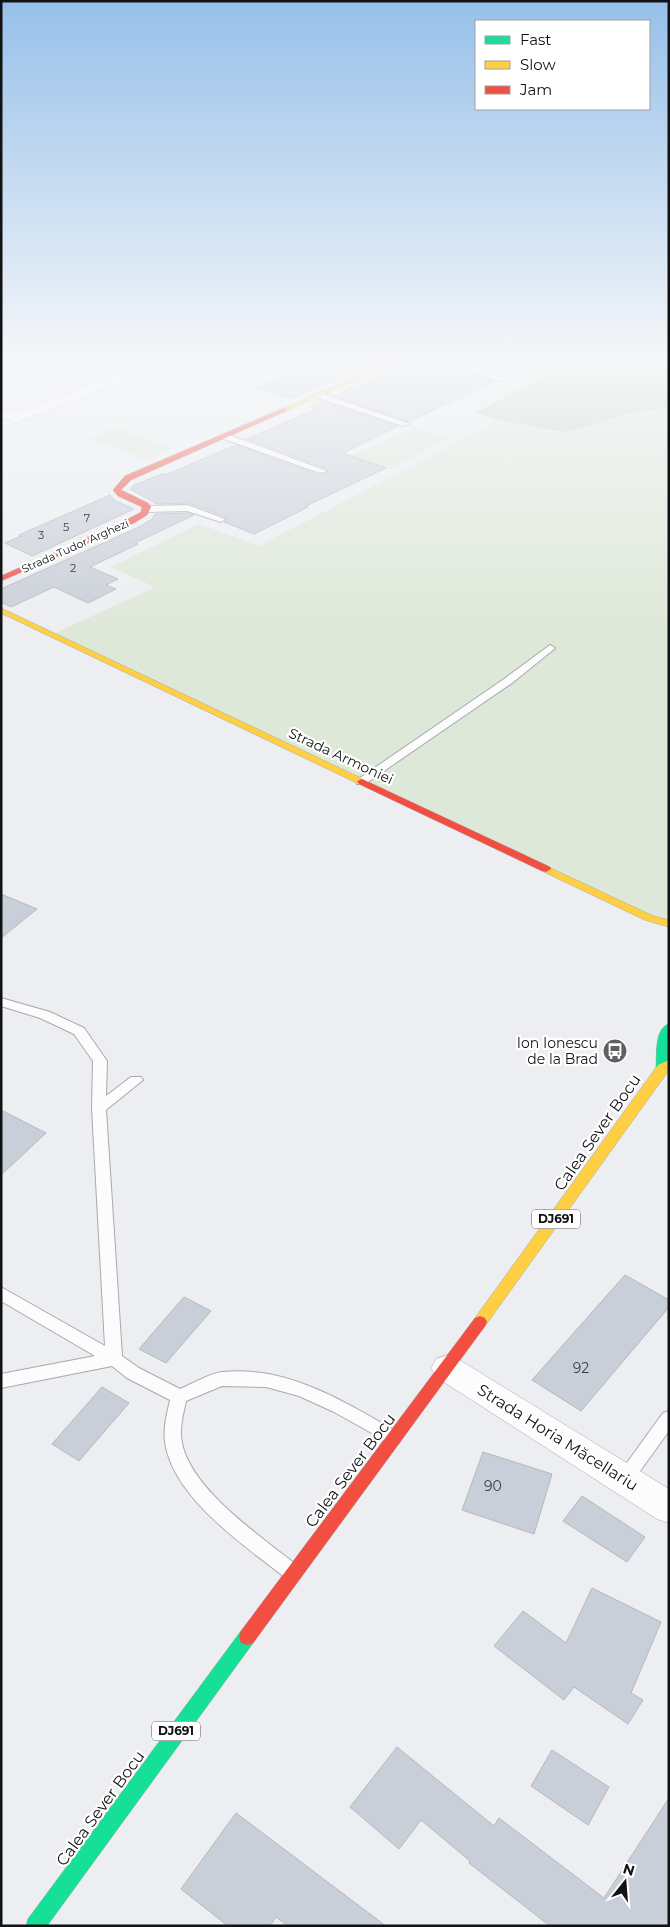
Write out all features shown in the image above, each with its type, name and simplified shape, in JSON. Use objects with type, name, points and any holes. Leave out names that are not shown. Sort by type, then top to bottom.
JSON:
[{"type":"street","name":"Strada Tudor Arghezi","points":[[1,579],[131,521],[147,509],[145,505],[119,492],[118,488],[122,482],[183,454]]},
{"type":"street","name":"Strada Armoniei","points":[[1,610],[649,918],[669,924]]},
{"type":"street","name":"Calea Sever Bocu","points":[[35,1926],[293,1573],[447,1368],[666,1066],[665,1033],[669,1028]]},
{"type":"street","name":"Strada Horia Măcellariu","points":[[447,1368],[669,1508]]},
{"type":"street","name":"Calea Sever Bocu","points":[[29,1926],[60,1890]]},
{"type":"lane","points":[[274,454],[322,471]]},
{"type":"lane","points":[[147,509],[188,508],[221,520]]},
{"type":"lane","points":[[361,782],[508,681],[550,648]]},
{"type":"lane","points":[[1,1002],[45,1015],[79,1031],[100,1061],[100,1108],[114,1359]]},
{"type":"lane","points":[[100,1108],[136,1080]]},
{"type":"lane","points":[[1,1293],[114,1359],[133,1373],[179,1397]]},
{"type":"lane","points":[[1,1381],[114,1359]]},
{"type":"lane","points":[[179,1397],[222,1379],[266,1380],[302,1390],[340,1407],[394,1439]]},
{"type":"lane","points":[[179,1397],[173,1420],[173,1446],[181,1469],[209,1502],[293,1573]]},
{"type":"lane","points":[[624,1480],[669,1418]]},
{"type":"green space","points":[[130,454],[161,454],[146,460]]},
{"type":"green space","points":[[354,454],[419,454],[390,469],[352,455]]},
{"type":"green space","points":[[434,454],[669,454],[669,924],[51,635],[155,587],[111,567],[199,524],[259,546]]},
{"type":"building","points":[[215,454],[261,454],[319,475],[328,473],[328,469],[287,454],[346,454],[386,468],[306,506],[308,507],[254,534],[224,522],[227,519],[226,517],[189,503],[157,504],[130,489],[134,485],[162,474],[165,475]]},
{"type":"building","points":[[110,495],[114,500],[134,509],[32,556],[5,543],[21,536],[19,535]]},
{"type":"building","points":[[187,513],[194,515],[90,567],[118,579],[106,585],[116,589],[88,603],[54,587],[11,607],[1,602],[1,589],[139,527],[152,519],[155,514]]},
{"type":"building","points":[[1,894],[37,909],[1,938]]},
{"type":"building","points":[[1,1110],[46,1133],[1,1175]]},
{"type":"building","points":[[625,1275],[669,1300],[669,1307],[581,1411],[532,1380]]},
{"type":"building","points":[[184,1297],[211,1311],[166,1363],[139,1349]]},
{"type":"building","points":[[102,1387],[129,1403],[79,1461],[52,1444]]},
{"type":"building","points":[[483,1452],[552,1474],[534,1534],[462,1510]]},
{"type":"building","points":[[582,1496],[645,1537],[627,1562],[563,1521]]},
{"type":"building","points":[[592,1588],[661,1622],[631,1693],[643,1700],[628,1724],[574,1687],[564,1700],[494,1646],[523,1611],[566,1643]]},
{"type":"building","points":[[397,1747],[494,1826],[499,1818],[604,1898],[669,1798],[669,1926],[550,1926],[469,1863],[470,1861],[421,1820],[399,1849],[350,1807]]},
{"type":"building","points":[[552,1750],[609,1787],[588,1825],[531,1786]]},
{"type":"building","points":[[236,1813],[386,1926],[288,1926],[276,1917],[270,1926],[228,1926],[181,1889]]},
{"type":"traffic: fast","points":[[662,1068],[665,1033],[669,1028]]},
{"type":"traffic: fast","points":[[35,1926],[247,1637]]},
{"type":"traffic: slow","points":[[1,610],[362,782]]},
{"type":"traffic: slow","points":[[546,869],[649,918],[669,924]]},
{"type":"traffic: slow","points":[[480,1322],[662,1068],[669,1064]]},
{"type":"traffic: jam","points":[[1,579],[131,521],[144,513],[147,507],[145,505],[121,494],[117,490],[128,478],[183,454]]},
{"type":"traffic: jam","points":[[362,782],[546,869]]},
{"type":"traffic: jam","points":[[247,1637],[480,1322]]},
{"type":"place","name":"Ion Ionescu de la Brad","points":[[615,1051]]}]
